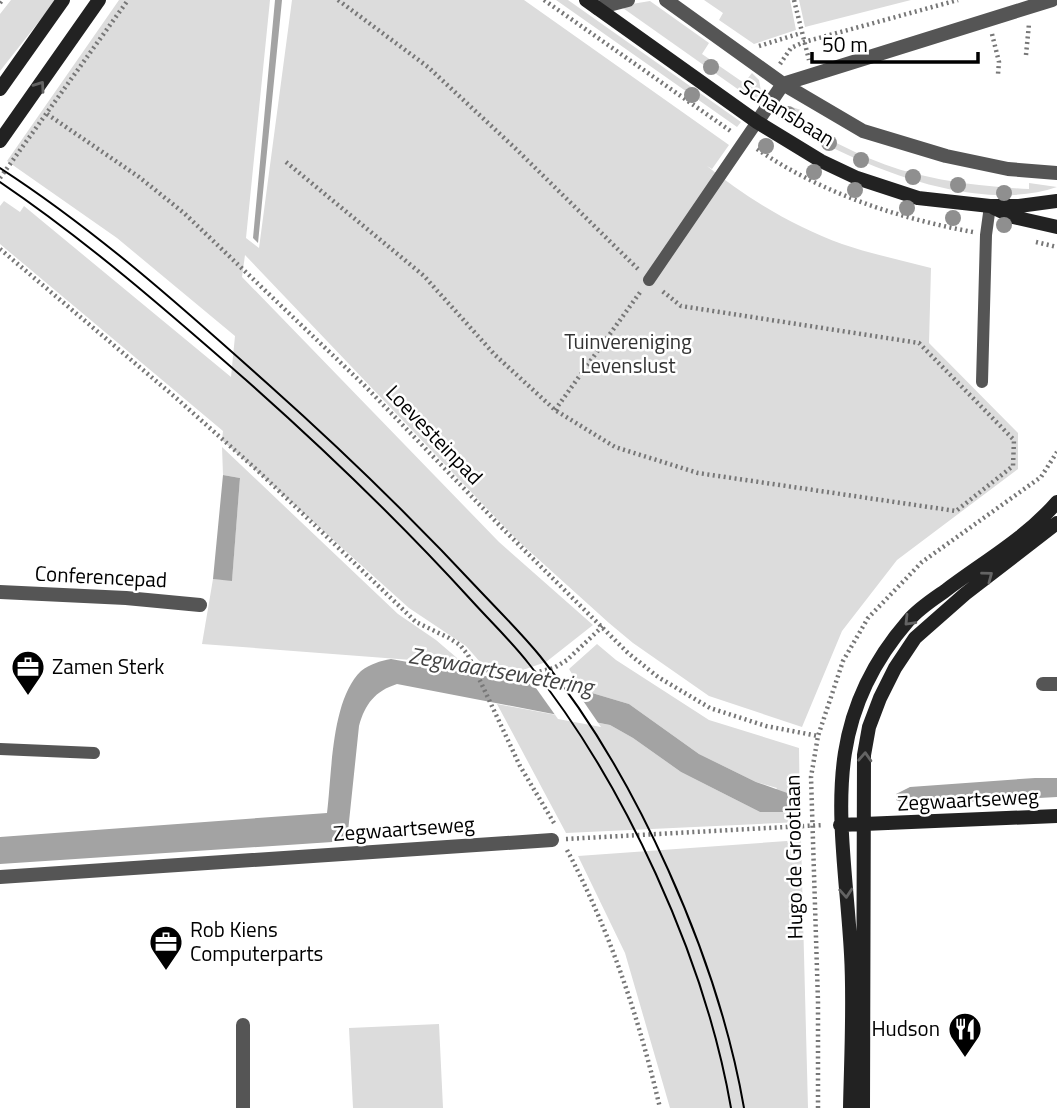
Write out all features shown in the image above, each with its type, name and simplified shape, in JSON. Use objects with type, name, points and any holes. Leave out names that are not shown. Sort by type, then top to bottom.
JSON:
[{"type":"street","points":[[0,89],[63,0]]},
{"type":"street","points":[[0,141],[99,0]]},
{"type":"street","points":[[591,4],[628,0]]},
{"type":"street","name":"Schansbaan","points":[[666,0],[783,84],[863,131],[946,156],[1008,169],[1057,173]]},
{"type":"street","points":[[757,122],[783,84],[1052,0]]},
{"type":"street","name":"Schansbaan","points":[[591,4],[757,122],[821,161],[885,189],[918,198],[990,206],[1019,206],[1057,201]]},
{"type":"street","name":"Schansbaan","points":[[990,206],[1013,217],[1057,227]]},
{"type":"street","points":[[850,1108],[851,954],[840,825],[842,771],[848,729],[862,693],[895,637],[911,617],[1025,534],[1057,502]]},
{"type":"street","points":[[863,1108],[864,755],[869,727],[895,668],[915,638],[940,614],[1057,523]]},
{"type":"street","name":"Conferencepad","points":[[0,592],[126,598],[200,605]]},
{"type":"street","name":"Zegwaartseweg","points":[[840,825],[1057,816]]},
{"type":"street","name":"Zegwaartseweg","points":[[0,877],[557,835]]},
{"type":"street","points":[[243,1025],[243,1108]]},
{"type":"lane","points":[[649,280],[757,122]]},
{"type":"lane","points":[[982,382],[986,235],[990,206]]},
{"type":"lane","points":[[0,750],[94,753]]},
{"type":"path","points":[[0,178],[128,0]]},
{"type":"path","points":[[286,162],[424,276],[495,355],[555,410],[615,447],[698,473],[956,511],[1013,466],[1014,440],[919,344],[681,306],[649,280],[428,67],[338,0]]},
{"type":"path","points":[[794,0],[813,74]]},
{"type":"path","points":[[783,84],[778,67],[791,48],[804,42],[958,0]]},
{"type":"path","points":[[1026,55],[1031,7]]},
{"type":"path","points":[[988,20],[999,62],[999,74]]},
{"type":"path","points":[[737,53],[802,33]]},
{"type":"path","name":"Loevesteinpad","points":[[47,114],[139,177],[184,213],[364,386],[628,653],[658,677],[710,708],[765,726],[818,736]]},
{"type":"path","points":[[0,250],[175,397],[257,470],[416,622],[460,645],[475,668],[520,766],[598,914],[638,1024],[660,1108]]},
{"type":"path","points":[[555,410],[649,280]]},
{"type":"path","name":"Hugo de Grootlaan","points":[[818,1108],[818,1002],[811,777],[818,736],[843,661],[868,618],[922,562],[1041,477],[1057,452]]},
{"type":"path","points":[[475,668],[522,676],[554,668],[567,660],[603,626]]},
{"type":"path","points":[[557,835],[811,825]]},
{"type":"green space","points":[[11,0],[56,0],[0,71],[0,14]]},
{"type":"green space","name":"Tuinvereniging Levenslust","points":[[119,0],[270,0],[246,238],[259,248],[292,0],[524,0],[729,145],[712,169],[707,166],[754,200],[807,229],[842,244],[931,268],[929,343],[1018,433],[1018,469],[897,560],[842,631],[802,727],[709,696],[609,623],[516,539],[245,255],[242,277],[499,542],[593,625],[546,662],[514,673],[493,669],[480,662],[466,646],[409,608],[222,440],[223,431],[0,244],[0,206],[4,201],[20,212],[24,206],[231,377],[235,336],[117,238],[7,161]]},
{"type":"green space","points":[[556,0],[568,0],[741,122],[737,127]]},
{"type":"green space","points":[[704,0],[790,0],[796,30],[754,44],[719,20],[723,13]]},
{"type":"green space","points":[[799,0],[911,0],[805,27]]},
{"type":"green space","points":[[650,1],[709,43],[702,54],[744,83],[752,73],[759,80],[761,91],[756,102],[620,6]]},
{"type":"green space","points":[[792,107],[801,110],[796,122],[855,152],[900,170],[986,186],[1029,189],[1029,183],[1057,187],[1024,194],[988,195],[951,190],[913,180],[840,151],[778,118],[782,111]]},
{"type":"green space","points":[[222,447],[398,614],[436,640],[464,664],[202,644],[213,579],[232,580],[240,478],[223,475]]},
{"type":"green space","points":[[597,644],[616,660],[709,720],[799,748],[800,822],[566,833],[497,704],[610,725],[681,772],[760,812],[777,788],[756,782],[699,754],[629,704],[582,690],[569,669]]},
{"type":"green space","points":[[801,840],[808,1108],[670,1108],[625,953],[578,856]]},
{"type":"green space","points":[[439,1024],[443,1108],[353,1108],[349,1028]]},
{"type":"shaded area","points":[[275,0],[282,0],[258,243],[253,238]]},
{"type":"shaded area","points":[[223,475],[240,478],[232,581],[213,579]]},
{"type":"shaded area","points":[[391,659],[530,684],[582,690],[629,704],[699,754],[756,782],[790,794],[791,802],[783,812],[760,812],[681,772],[610,725],[397,684],[377,695],[361,718],[347,841],[0,864],[0,837],[327,813],[338,718],[344,700],[361,671],[375,663]]},
{"type":"shaded area","points":[[1057,778],[1057,797],[910,805],[896,800],[896,794],[910,787]]},
{"type":"pier","points":[[531,681],[573,686],[601,727],[558,719]]},
{"type":"tram line","points":[[0,168],[36,192],[139,271],[297,410],[378,486],[540,656],[609,755],[668,870],[715,991],[732,1050],[744,1108]]},
{"type":"tram line","points":[[0,182],[126,277],[275,406],[418,543],[529,664],[597,762],[656,874],[702,992],[719,1051],[731,1108]]},
{"type":"place","name":"Zamen Sterk","points":[[28,697]]},
{"type":"place","name":"Rob Kiens Computerparts","points":[[166,972]]},
{"type":"place","name":"Hudson","points":[[965,1059]]},
{"type":"water label","name":"Zegwaartsewetering","points":[[501,671]]}]
